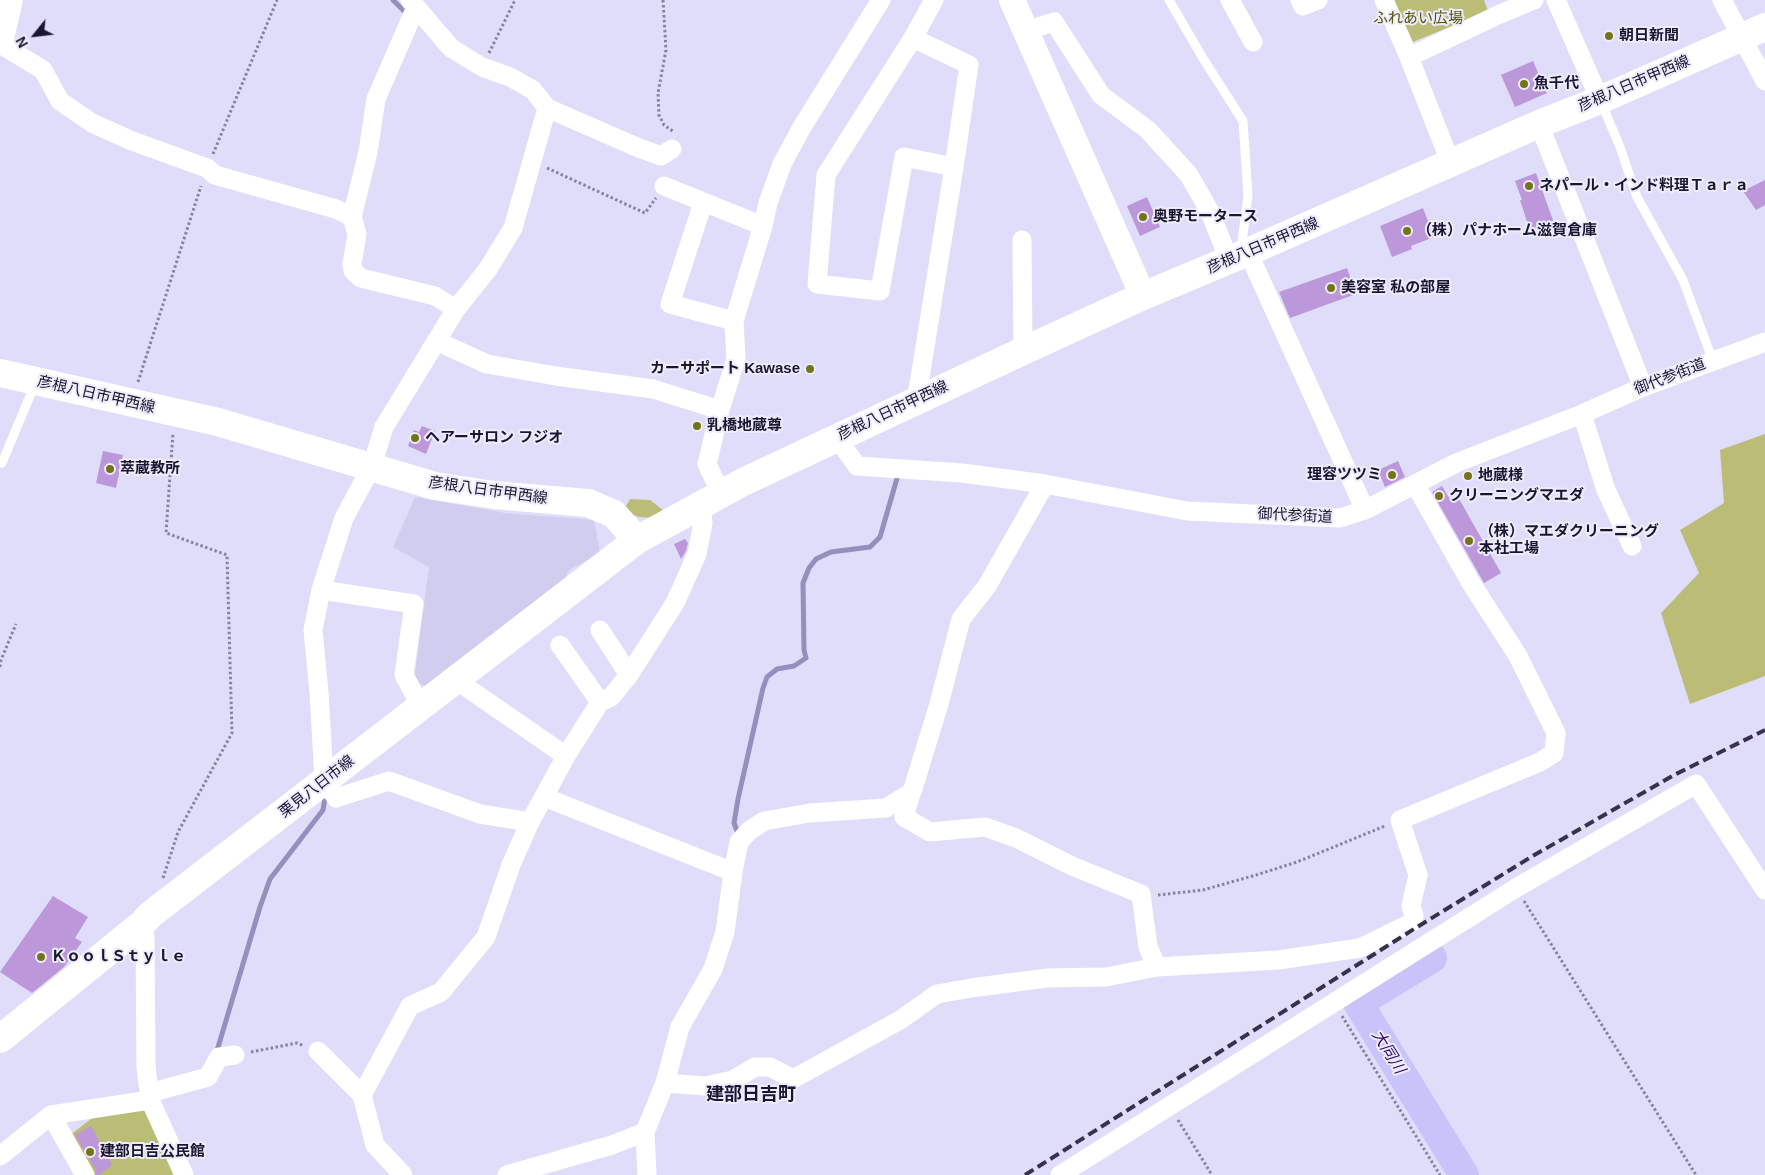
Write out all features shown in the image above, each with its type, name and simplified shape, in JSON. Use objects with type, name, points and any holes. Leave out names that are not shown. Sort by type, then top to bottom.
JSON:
[{"type":"main road","name":"彦根八日市甲西線","points":[[0,374],[218,422],[435,486],[494,496],[588,503],[614,514],[637,540],[743,482],[1023,351],[1144,296],[1754,32]]},
{"type":"main road","name":"栗見八日市線","points":[[0,1039],[142,924],[150,915],[637,540]]},
{"type":"street","points":[[10,0],[0,43],[43,70],[60,101],[92,123],[132,141],[207,168],[216,175],[336,209],[352,217]]},
{"type":"street","points":[[362,1095],[410,1006],[441,992],[486,937],[511,865],[530,822],[566,756],[600,702],[611,697],[629,674],[675,603],[697,554],[703,523],[711,499],[707,464],[720,410],[736,359],[734,321],[763,226],[768,203],[782,164],[802,127],[881,0]]},
{"type":"street","points":[[934,0],[913,38],[826,175],[817,284],[880,291],[904,157],[954,167]]},
{"type":"street","points":[[1012,0],[1144,296]]},
{"type":"street","points":[[1230,0],[1253,42]]},
{"type":"street","points":[[1300,0],[1303,6],[1318,0]]},
{"type":"street","points":[[1384,0],[1409,57],[1451,164]]},
{"type":"street","points":[[1409,57],[1497,7],[1534,0]]},
{"type":"street","points":[[1556,0],[1600,100]]},
{"type":"street","points":[[1722,0],[1754,32],[1765,80]]},
{"type":"street","points":[[456,309],[435,296],[362,278],[353,271],[352,264],[357,234],[352,217],[368,152],[376,99],[413,4],[452,48],[482,66],[510,77],[533,90],[547,108],[661,156],[672,149]]},
{"type":"street","points":[[1025,31],[1054,22],[1101,95],[1148,130],[1189,174],[1210,212],[1239,256],[1366,510]]},
{"type":"street","points":[[913,38],[969,65],[918,390],[919,399]]},
{"type":"street","points":[[530,822],[480,814],[388,781],[336,798],[324,780],[313,630],[321,590],[344,518],[372,466],[384,427],[456,309],[488,269],[513,228],[547,108]]},
{"type":"street","points":[[1540,124],[1643,386]]},
{"type":"street","points":[[664,186],[763,226]]},
{"type":"street","points":[[703,203],[670,304],[734,321]]},
{"type":"street","points":[[1022,240],[1023,351]]},
{"type":"street","points":[[436,341],[487,364],[556,376],[653,389],[720,410]]},
{"type":"street","name":"御代参街道","points":[[838,438],[857,466],[962,473],[1044,484],[1187,511],[1340,518],[1366,510],[1456,462],[1582,414],[1643,386],[1765,342]]},
{"type":"street","points":[[1582,414],[1606,490],[1632,546]]},
{"type":"street","points":[[1044,484],[987,586],[961,618],[939,704],[904,817],[930,832],[985,827],[1016,838],[1072,866],[1141,894],[1148,947],[1157,967]]},
{"type":"street","points":[[665,1084],[705,1086],[733,1080],[743,1072],[755,1067],[770,1067],[794,1079],[900,1020],[937,994],[1047,978],[1106,977],[1157,967],[1278,960],[1360,948],[1411,923],[1414,916],[1411,906],[1418,875],[1400,820],[1540,762],[1554,753],[1556,733],[1518,656],[1471,583],[1415,484]]},
{"type":"street","points":[[321,590],[414,604],[404,675],[421,707]]},
{"type":"street","points":[[600,630],[629,674]]},
{"type":"street","points":[[560,645],[600,702]]},
{"type":"street","points":[[456,680],[566,756]]},
{"type":"street","points":[[1060,1175],[1516,888],[1696,784],[1765,890]]},
{"type":"street","points":[[647,1175],[645,1132],[665,1084],[680,1026],[713,969],[725,932],[739,842],[748,831],[764,821],[810,813],[886,808],[911,793]]},
{"type":"street","points":[[544,797],[733,872]]},
{"type":"street","points":[[142,924],[145,938],[146,1066],[150,1097],[184,1175]]},
{"type":"street","points":[[318,1051],[362,1095],[375,1144],[403,1175]]},
{"type":"street","points":[[0,1156],[50,1115],[150,1097],[208,1077],[219,1057],[235,1055]]},
{"type":"street","points":[[50,1115],[85,1175]]},
{"type":"street","points":[[507,1175],[612,1145],[645,1132]]},
{"type":"lane","points":[[1169,0],[1243,121],[1248,196],[1239,256]]},
{"type":"lane","points":[[1600,100],[1620,147],[1637,197],[1683,280],[1714,361]]},
{"type":"lane","points":[[2,463],[36,382]]},
{"type":"path","points":[[132,403],[207,168],[277,0]]},
{"type":"path","points":[[482,66],[515,0]]},
{"type":"path","points":[[163,878],[178,832],[232,733],[226,556],[166,533],[174,412]]},
{"type":"path","points":[[0,667],[1,660],[16,624]]},
{"type":"path","points":[[1141,894],[1163,895],[1203,890],[1256,875],[1297,862],[1400,820]]},
{"type":"path","points":[[1516,888],[1696,1175]]},
{"type":"path","points":[[1334,1002],[1440,1175]]},
{"type":"path","points":[[235,1055],[297,1043],[318,1051]]},
{"type":"path","points":[[1169,1106],[1212,1175]]},
{"type":"shaded area","points":[[415,497],[505,513],[594,520],[600,553],[569,570],[561,587],[429,688],[414,681],[429,567],[393,547]]},
{"type":"green space","name":"ふれあい広場","points":[[1391,0],[1484,0],[1488,11],[1408,44]]},
{"type":"green space","points":[[1765,434],[1765,676],[1690,704],[1661,613],[1699,573],[1680,530],[1724,503],[1720,450]]},
{"type":"green space","points":[[630,499],[650,500],[663,510],[653,518],[639,517],[631,514],[625,508]]},
{"type":"green space","points":[[144,1105],[176,1175],[88,1175],[66,1138],[91,1119]]},
{"type":"building","name":"魚千代","points":[[1533,61],[1547,93],[1515,107],[1501,75]]},
{"type":"building","points":[[1536,173],[1554,223],[1530,231],[1515,181]]},
{"type":"building","points":[[1765,180],[1765,205],[1756,210],[1743,191]]},
{"type":"building","name":"奥野モータース","points":[[1147,197],[1160,227],[1140,236],[1127,206]]},
{"type":"building","name":"（株）パナホーム滋賀倉庫","points":[[1423,208],[1434,237],[1411,246],[1412,249],[1392,257],[1380,226]]},
{"type":"building","points":[[1347,268],[1356,294],[1290,318],[1279,292]]},
{"type":"building","name":"ヘアーサロン フジオ","points":[[422,426],[435,431],[426,454],[408,446],[414,430],[419,432]]},
{"type":"building","name":"萃蔵教所","points":[[103,451],[123,455],[116,488],[96,483]]},
{"type":"building","name":"理容ツツミ","points":[[1398,461],[1405,477],[1385,487],[1378,470]]},
{"type":"building","name":"（株）マエダクリーニング 本社工場","points":[[1442,486],[1451,501],[1458,497],[1501,573],[1484,583],[1432,492]]},
{"type":"building","points":[[685,539],[688,543],[681,559],[674,544]]},
{"type":"building","name":"ＫｏｏｌＳｔｙｌｅ","points":[[53,896],[88,917],[75,938],[82,942],[64,967],[32,993],[0,972]]},
{"type":"building","name":"建部日吉公民館","points":[[91,1126],[112,1165],[99,1175],[96,1175],[95,1169],[75,1135]]},
{"type":"waterway","points":[[393,0],[404,11]]},
{"type":"waterway","points":[[739,836],[734,823],[738,799],[767,677],[777,669],[794,666],[806,658],[804,650],[803,583],[809,568],[816,559],[831,552],[870,547],[880,537],[898,475]]},
{"type":"waterway","points":[[216,1054],[270,879],[323,810],[325,798]]},
{"type":"waterway","name":"大同川","points":[[1432,958],[1358,1003],[1464,1175]]},
{"type":"railway","points":[[1025,1175],[1531,857],[1674,775],[1765,730]]},
{"type":"place","name":"朝日新聞","points":[[1609,36]]},
{"type":"place","name":"魚千代","points":[[1524,84]]},
{"type":"place","name":"ネパール・インド料理Ｔａｒａ","points":[[1529,186]]},
{"type":"place","name":"奥野モータース","points":[[1143,217]]},
{"type":"place","name":"（株）パナホーム滋賀倉庫","points":[[1407,231]]},
{"type":"place","name":"美容室 私の部屋","points":[[1331,288]]},
{"type":"place","name":"カーサポート Kawase","points":[[810,369]]},
{"type":"place","name":"乳橋地蔵尊","points":[[697,426]]},
{"type":"place","name":"ヘアーサロン フジオ","points":[[415,438]]},
{"type":"place","name":"萃蔵教所","points":[[110,469]]},
{"type":"place","name":"理容ツツミ","points":[[1392,475]]},
{"type":"place","name":"地蔵様","points":[[1468,476]]},
{"type":"place","name":"クリーニングマエダ","points":[[1439,496]]},
{"type":"place","name":"（株）マエダクリーニング 本社工場","points":[[1469,541]]},
{"type":"place","name":"ＫｏｏｌＳｔｙｌｅ","points":[[41,957]]},
{"type":"place","name":"建部日吉公民館","points":[[90,1152]]},
{"type":"district","name":"建部日吉町","points":[[751,1095]]}]
